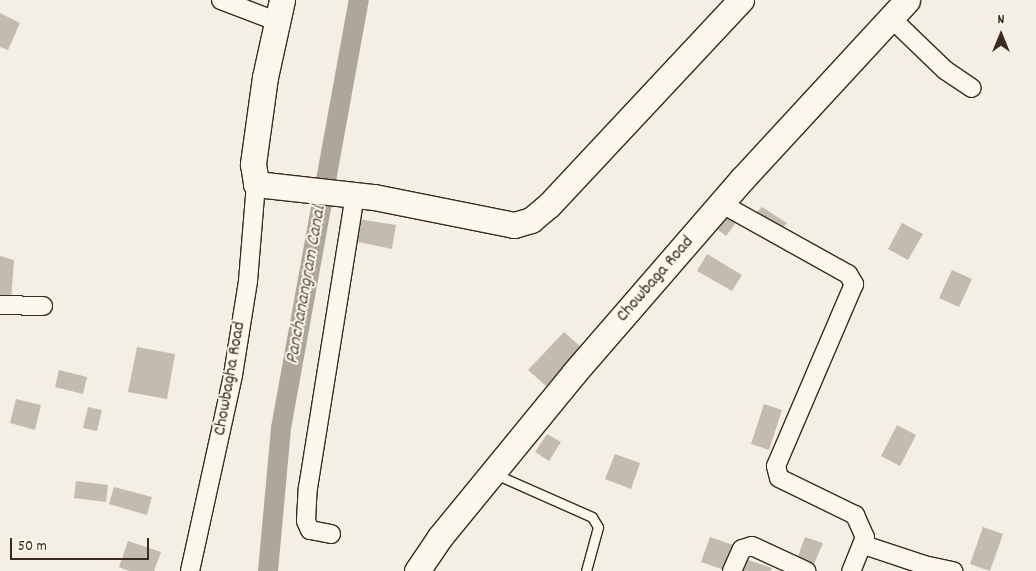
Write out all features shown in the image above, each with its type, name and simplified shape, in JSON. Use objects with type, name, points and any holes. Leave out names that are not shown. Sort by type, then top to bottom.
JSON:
[{"type":"street","points":[[221,0],[279,10],[253,164],[256,184],[282,189],[349,194],[502,224],[531,220],[549,204],[741,0]]},
{"type":"street","points":[[899,9],[945,70],[972,88]]},
{"type":"street","name":"Chowbaga Road","points":[[417,571],[440,537],[574,373],[722,204],[899,9]]},
{"type":"street","name":"Chowbagha Road","points":[[190,571],[233,375],[248,282],[256,184]]},
{"type":"street","points":[[330,534],[310,530],[306,521],[349,194]]},
{"type":"street","points":[[722,204],[848,274],[854,284],[776,466],[776,473],[779,478],[855,514],[863,526],[864,545],[851,571]]},
{"type":"street","points":[[0,305],[43,306]]},
{"type":"street","points":[[864,545],[924,565],[954,571]]},
{"type":"street","points":[[732,571],[742,549],[752,546],[806,571]]},
{"type":"lane","points":[[493,473],[592,517],[598,527],[586,571]]},
{"type":"building","points":[[0,13],[20,23],[8,50],[0,47]]},
{"type":"building","points":[[762,207],[787,223],[779,232],[754,215]]},
{"type":"building","points":[[724,212],[737,221],[726,236],[713,226]]},
{"type":"building","points":[[358,219],[396,225],[392,249],[354,241]]},
{"type":"building","points":[[902,223],[923,234],[908,260],[888,249]]},
{"type":"building","points":[[707,254],[742,275],[732,291],[697,271]]},
{"type":"building","points":[[0,256],[14,260],[11,301],[0,300]]},
{"type":"building","points":[[952,270],[972,279],[959,307],[939,298]]},
{"type":"building","points":[[564,332],[582,348],[546,386],[528,370]]},
{"type":"building","points":[[137,347],[175,354],[167,399],[128,392]]},
{"type":"building","points":[[59,370],[87,377],[83,394],[55,387]]},
{"type":"building","points":[[16,399],[41,405],[35,430],[10,423]]},
{"type":"building","points":[[764,404],[782,410],[769,450],[751,444]]},
{"type":"building","points":[[88,407],[102,410],[97,431],[83,428]]},
{"type":"building","points":[[897,425],[916,435],[900,466],[881,456]]},
{"type":"building","points":[[547,434],[561,442],[549,461],[535,452]]},
{"type":"building","points":[[615,454],[640,463],[631,489],[605,479]]},
{"type":"building","points":[[76,481],[108,485],[106,502],[74,498]]},
{"type":"building","points":[[114,487],[152,497],[147,515],[109,504]]},
{"type":"building","points":[[983,527],[1003,534],[990,571],[970,564]]},
{"type":"building","points":[[710,537],[739,547],[727,571],[701,562]]},
{"type":"building","points":[[805,537],[823,543],[814,564],[798,556]]},
{"type":"building","points":[[128,541],[161,552],[154,571],[129,571],[119,567]]},
{"type":"building","points":[[745,559],[772,568],[771,571],[743,571]]},
{"type":"waterway","name":"Panchanangram Canal","points":[[268,571],[281,428],[359,0]]}]
